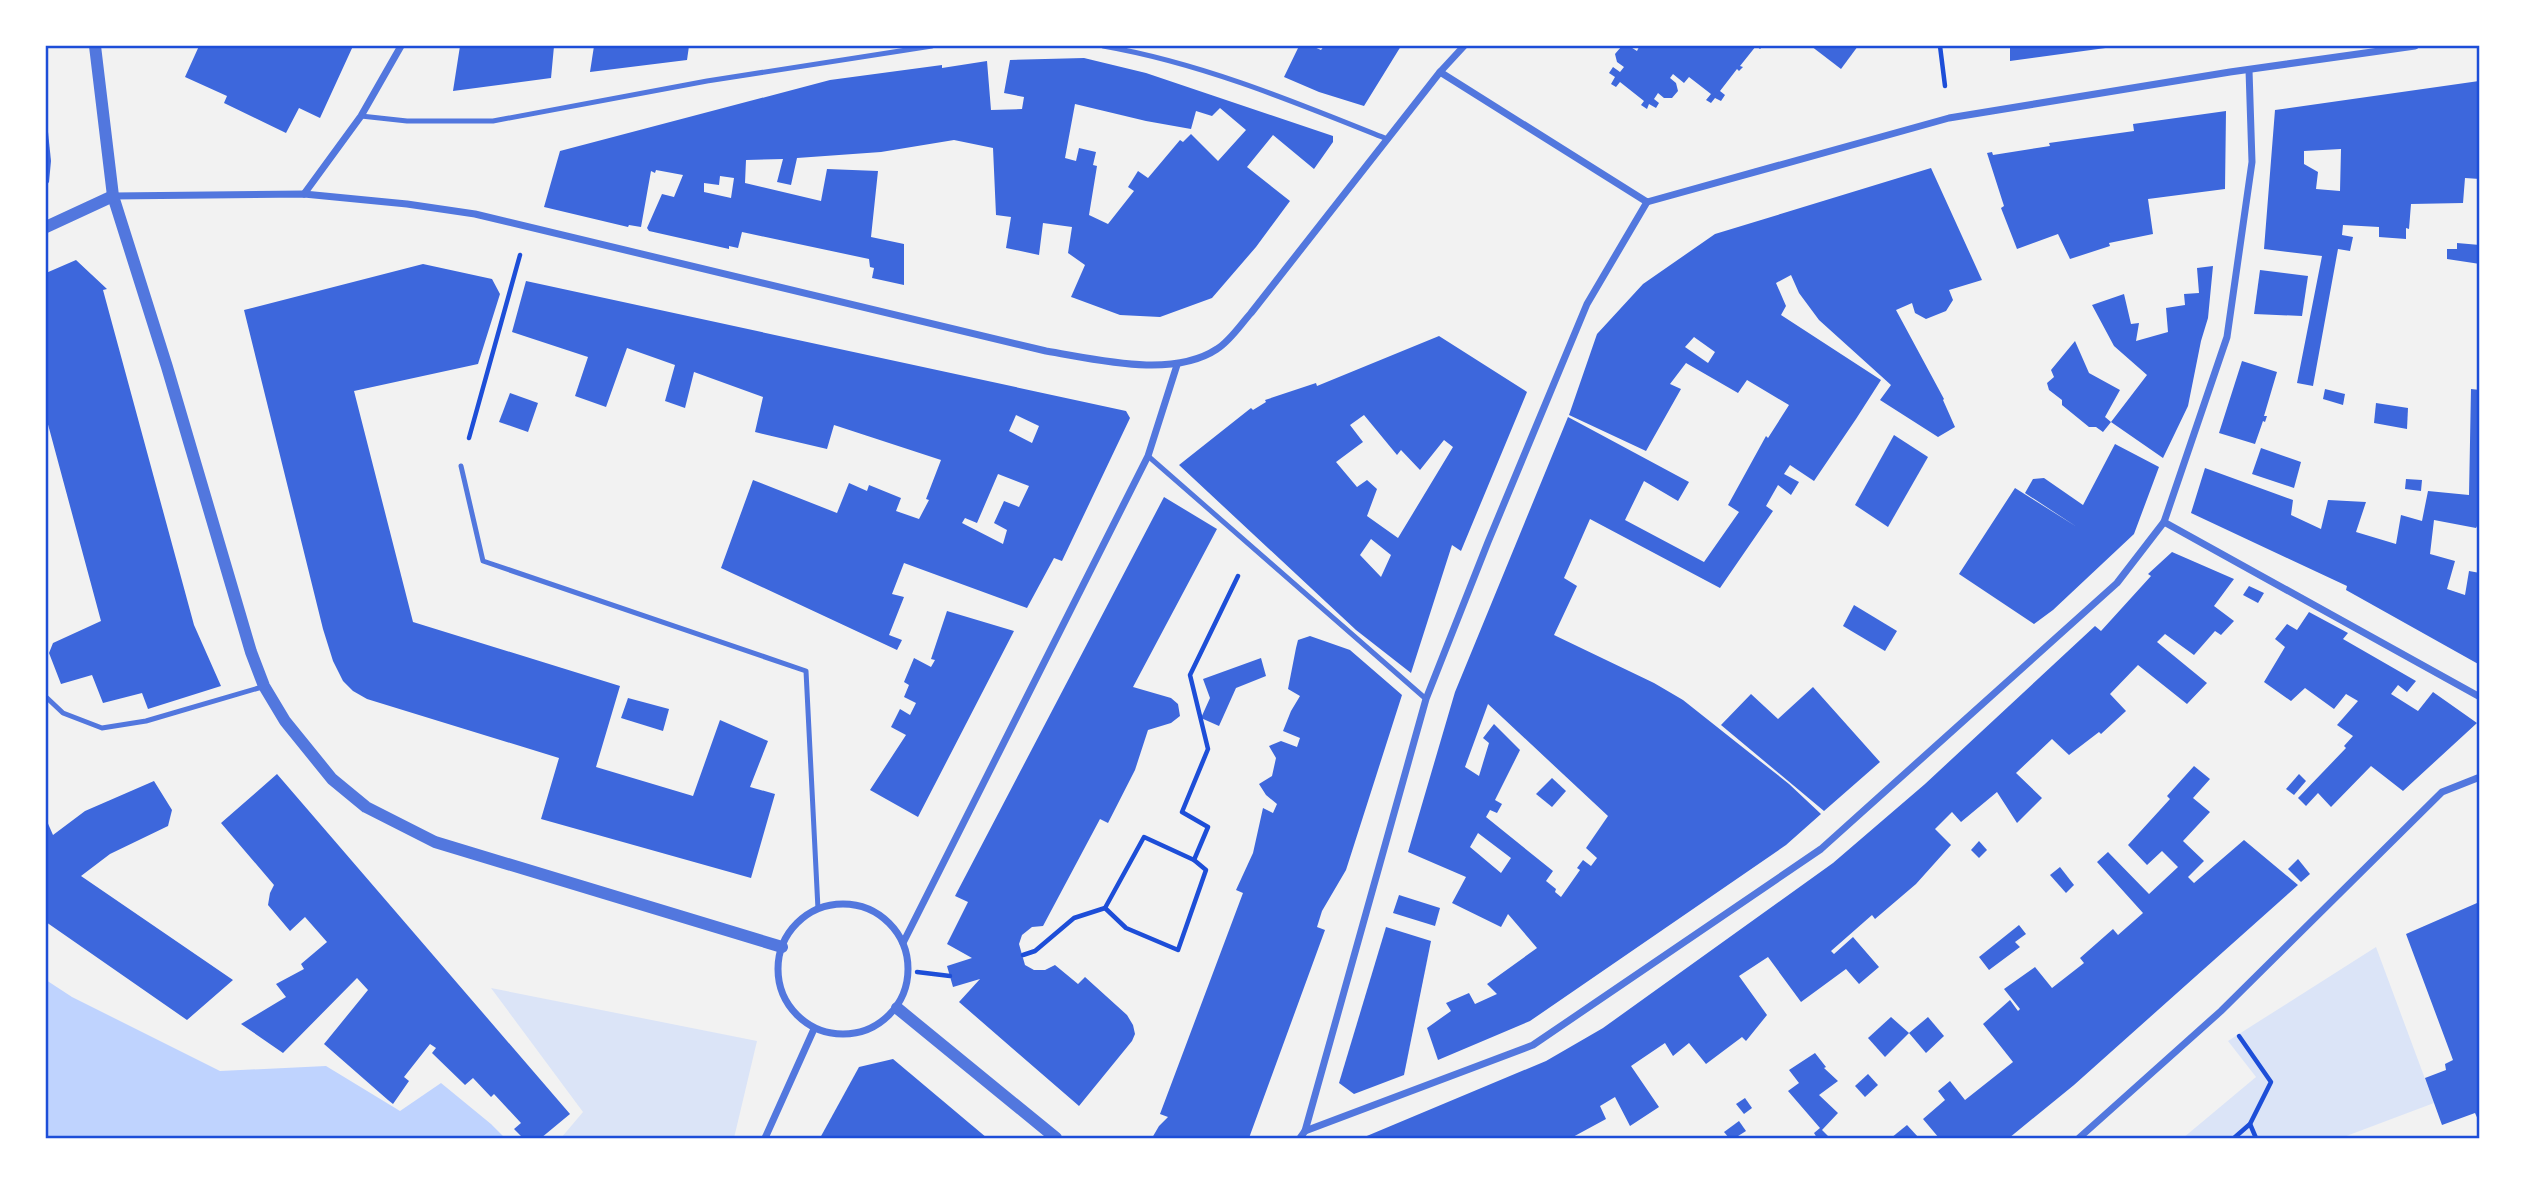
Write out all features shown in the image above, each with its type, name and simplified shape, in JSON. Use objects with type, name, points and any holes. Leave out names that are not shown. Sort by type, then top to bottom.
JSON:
[{"type":"street","points":[[95,46],[113,196],[167,367],[251,652],[264,686],[285,722],[332,779],[366,807],[435,842],[782,947]]},
{"type":"street","points":[[304,194],[361,116],[401,46]]},
{"type":"street","points":[[46,227],[113,196],[304,194],[407,204],[475,214],[1045,351],[1124,364],[1177,365],[1217,349],[1251,313],[1440,72],[1464,46]]},
{"type":"street","points":[[1300,1139],[1305,1131],[1426,699],[1587,304],[1647,202],[1949,118],[2415,46]]},
{"type":"street","points":[[1305,1131],[1534,1045],[1821,849],[2117,583],[2164,522],[2227,337],[2252,162],[2249,70]]},
{"type":"street","points":[[1440,72],[1647,202]]},
{"type":"street","points":[[903,943],[1148,456],[1177,365]]},
{"type":"street","points":[[2164,522],[2480,697]]},
{"type":"street","points":[[2079,1139],[2221,1011],[2442,792],[2480,777]]},
{"type":"street","points":[[838,904],[858,905],[877,913],[892,926],[903,943],[909,972],[906,991],[897,1008],[880,1024],[859,1033],[836,1035],[814,1029],[796,1015],[784,997],[778,963],[782,947],[790,931],[803,918],[818,909],[838,904]]},
{"type":"street","points":[[897,1008],[1056,1139]]},
{"type":"street","points":[[765,1139],[814,1029]]},
{"type":"lane","points":[[361,116],[407,121],[493,121],[707,81],[932,46]]},
{"type":"lane","points":[[1103,46],[1154,55],[1310,108],[1387,139]]},
{"type":"lane","points":[[1148,456],[1426,699]]},
{"type":"lane","points":[[461,466],[483,561],[806,671],[818,909]]},
{"type":"lane","points":[[46,697],[63,713],[102,728],[146,721],[264,686]]},
{"type":"path","points":[[1940,46],[1949,118]]},
{"type":"path","points":[[461,466],[528,227]]},
{"type":"path","points":[[1194,860],[1208,827],[1182,812],[1208,749],[1190,675],[1252,547]]},
{"type":"path","points":[[1023,955],[1035,951],[1074,918],[1105,908],[1144,837],[1194,860],[1206,870],[1178,950],[1126,928],[1105,908]]},
{"type":"path","points":[[909,972],[950,976]]},
{"type":"path","points":[[2221,1011],[2271,1082],[2250,1124],[2234,1139]]},
{"type":"path","points":[[2250,1124],[2256,1139]]},
{"type":"shaded area","points":[[2376,947],[2434,1103],[2341,1138],[2183,1138],[2256,1077],[2228,1041]]},
{"type":"shaded area","points":[[491,988],[757,1041],[734,1138],[561,1138],[583,1112]]},
{"type":"water","points":[[46,980],[72,997],[220,1071],[326,1066],[400,1111],[441,1083],[505,1138],[46,1138]]},
{"type":"building","points":[[199,46],[353,46],[320,118],[299,108],[286,133],[224,103],[227,96],[185,77]]},
{"type":"building","points":[[460,46],[554,46],[551,78],[453,91]]},
{"type":"building","points":[[594,46],[689,46],[687,60],[590,72]]},
{"type":"building","points":[[1299,46],[1312,46],[1321,50],[1324,46],[1401,46],[1364,106],[1319,92],[1284,77]]},
{"type":"building","points":[[1629,46],[1637,51],[1639,47],[1636,46],[1756,46],[1740,66],[1743,67],[1739,71],[1737,69],[1720,91],[1725,95],[1721,101],[1715,98],[1711,103],[1706,100],[1711,94],[1689,77],[1684,83],[1673,74],[1670,78],[1676,83],[1678,91],[1672,98],[1664,98],[1658,93],[1654,99],[1659,103],[1656,108],[1649,104],[1647,109],[1641,105],[1644,101],[1620,82],[1616,87],[1611,84],[1615,77],[1609,73],[1613,67],[1620,72],[1624,67],[1617,62],[1615,54],[1621,47]]},
{"type":"building","points":[[1811,46],[1858,46],[1841,69]]},
{"type":"building","points":[[2010,46],[2113,46],[2113,47],[2010,61]]},
{"type":"building","points":[[1084,58],[1146,73],[1333,136],[1333,142],[1314,169],[1273,135],[1247,167],[1290,201],[1256,247],[1212,298],[1160,317],[1120,315],[1071,297],[1085,265],[1068,253],[1072,227],[1043,223],[1039,255],[1006,248],[1011,217],[996,215],[993,148],[954,140],[881,152],[797,158],[791,185],[777,182],[783,159],[746,160],[745,183],[821,201],[827,169],[878,171],[871,237],[904,244],[904,285],[872,278],[874,268],[870,267],[869,259],[742,232],[738,248],[729,246],[729,249],[649,231],[647,228],[662,194],[674,197],[683,175],[651,171],[641,227],[628,227],[544,207],[560,151],[830,80],[987,61],[991,110],[1022,109],[1024,97],[1004,93],[1010,60]],"holes":[[[1075,104],[1191,129],[1196,111],[1212,116],[1220,108],[1246,130],[1218,161],[1191,134],[1183,142],[1180,140],[1148,178],[1138,171],[1128,187],[1134,191],[1108,224],[1089,215],[1097,166],[1093,165],[1096,152],[1079,148],[1076,161],[1065,158]],[[720,176],[734,178],[731,198],[704,192],[704,183],[719,185]]]},
{"type":"building","points":[[2479,81],[2480,179],[2465,178],[2463,203],[2411,204],[2406,239],[2379,237],[2379,227],[2343,225],[2342,235],[2353,237],[2350,251],[2338,249],[2313,386],[2297,383],[2322,256],[2264,249],[2275,110]],"holes":[[[2341,149],[2340,191],[2316,189],[2318,172],[2304,164],[2304,151]]]},
{"type":"building","points":[[2226,111],[2225,189],[2148,199],[2153,234],[2109,243],[2110,246],[2070,259],[2058,234],[2017,249],[2001,208],[2004,206],[1987,153],[1992,152],[1993,155],[2050,146],[2049,143],[2134,131],[2133,124]]},
{"type":"building","points":[[46,122],[51,161],[49,182],[46,186]]},
{"type":"building","points":[[1931,168],[1982,280],[1949,290],[1953,300],[1946,311],[1926,319],[1915,313],[1912,303],[1896,310],[1944,399],[1955,427],[1938,437],[1880,400],[1891,385],[1819,320],[1799,293],[1791,275],[1776,283],[1786,306],[1781,315],[1881,380],[1814,481],[1790,465],[1784,474],[1799,482],[1791,495],[1778,485],[1766,506],[1773,511],[1720,588],[1590,519],[1564,578],[1577,586],[1554,635],[1654,683],[1683,700],[1789,784],[1821,814],[1786,845],[1530,1021],[1438,1060],[1427,1028],[1451,1011],[1446,1003],[1469,993],[1475,1004],[1497,994],[1487,984],[1537,948],[1508,914],[1501,927],[1452,903],[1466,877],[1408,852],[1455,692],[1568,417],[1689,482],[1678,501],[1644,481],[1625,520],[1704,562],[1739,512],[1728,505],[1766,436],[1768,438],[1789,405],[1747,380],[1738,393],[1686,363],[1670,384],[1681,389],[1646,451],[1569,415],[1597,334],[1643,284],[1715,234]],"holes":[[[1694,337],[1715,352],[1708,363],[1685,347]],[[1488,704],[1608,816],[1586,848],[1597,858],[1591,866],[1583,860],[1577,868],[1580,870],[1561,897],[1546,881],[1553,871],[1486,817],[1490,810],[1497,813],[1502,804],[1495,800],[1520,750],[1494,724],[1483,738],[1489,743],[1479,776],[1465,767]],[[1478,833],[1511,858],[1501,873],[1470,847]]]},
{"type":"building","points":[[2457,243],[2480,245],[2480,264],[2447,259],[2447,249],[2457,249]]},
{"type":"building","points":[[76,260],[107,289],[103,290],[194,625],[221,686],[148,709],[142,693],[103,703],[92,675],[61,684],[49,653],[53,643],[101,621],[46,417],[46,273]]},
{"type":"building","points":[[423,264],[492,279],[500,294],[478,364],[354,391],[413,622],[620,686],[596,767],[693,796],[720,720],[768,741],[750,787],[775,794],[751,878],[541,819],[559,758],[367,699],[343,681],[333,661],[323,629],[244,310]]},
{"type":"building","points":[[2213,266],[2208,318],[2188,406],[2163,458],[2111,422],[2147,375],[2114,346],[2092,305],[2124,294],[2131,324],[2139,323],[2136,341],[2168,332],[2166,308],[2185,305],[2184,294],[2199,293],[2197,268]]},
{"type":"building","points":[[2260,270],[2308,276],[2302,316],[2254,314]]},
{"type":"building","points":[[526,281],[1126,411],[1130,418],[1062,561],[1054,558],[1027,608],[904,563],[892,594],[904,597],[889,635],[902,640],[897,650],[721,568],[753,480],[837,513],[849,483],[867,491],[869,485],[901,498],[896,511],[919,519],[929,500],[926,499],[941,460],[834,425],[827,449],[755,432],[763,397],[694,372],[685,408],[665,401],[675,365],[627,348],[606,407],[575,396],[588,357],[512,332]],"holes":[[[1016,415],[1039,426],[1032,443],[1009,431]],[[998,474],[1029,486],[1019,507],[1004,501],[994,523],[1007,530],[1003,544],[962,523],[965,518],[977,523]]]},
{"type":"building","points":[[1439,336],[1527,392],[1461,551],[1452,545],[1411,673],[1356,630],[1179,465],[1251,408],[1253,410],[1266,402],[1265,400],[1316,383],[1317,386]],"holes":[[[1364,415],[1397,455],[1401,450],[1420,470],[1444,440],[1453,447],[1398,538],[1367,516],[1377,489],[1367,480],[1357,487],[1336,462],[1363,442],[1350,425]],[[1371,539],[1391,555],[1381,577],[1360,555]]]},
{"type":"building","points":[[2075,341],[2089,373],[2120,390],[2105,417],[2111,422],[2103,432],[2096,427],[2089,427],[2062,405],[2062,400],[2049,390],[2047,383],[2054,377],[2051,370]]},
{"type":"building","points":[[2242,361],[2277,372],[2264,416],[2267,416],[2255,444],[2219,433]]},
{"type":"building","points":[[2325,389],[2345,394],[2343,405],[2323,399]]},
{"type":"building","points":[[2471,389],[2480,390],[2480,521],[2476,528],[2434,520],[2430,554],[2455,561],[2447,589],[2465,595],[2469,571],[2480,573],[2480,665],[2346,590],[2347,586],[2191,513],[2205,468],[2293,500],[2291,515],[2321,529],[2328,500],[2366,502],[2356,532],[2396,544],[2401,515],[2422,521],[2428,491],[2469,495]]},
{"type":"building","points":[[510,393],[538,403],[528,432],[499,422]]},
{"type":"building","points":[[2376,403],[2408,408],[2407,429],[2374,423]]},
{"type":"building","points":[[1894,435],[1928,457],[1888,527],[1855,505]]},
{"type":"building","points":[[2115,444],[2159,467],[2134,534],[2053,610],[2034,624],[1959,574],[2015,488],[2077,527],[2025,493],[2033,479],[2044,478],[2083,505]]},
{"type":"building","points":[[2261,448],[2301,462],[2294,488],[2252,474]]},
{"type":"building","points":[[2406,479],[2422,480],[2421,491],[2405,489]]},
{"type":"building","points":[[1164,497],[1217,529],[1133,687],[1171,698],[1178,704],[1180,716],[1171,723],[1148,730],[1135,770],[1108,823],[1100,819],[1043,926],[1032,927],[1022,935],[1019,944],[1025,965],[1034,970],[1045,970],[1055,965],[1078,984],[1085,977],[1127,1015],[1133,1025],[1135,1034],[1132,1041],[1079,1106],[959,1002],[980,979],[953,987],[947,966],[972,958],[947,944],[968,902],[955,896]]},
{"type":"building","points":[[2172,552],[2234,579],[2214,606],[2234,621],[2221,635],[2215,631],[2194,655],[2165,634],[2157,642],[2207,683],[2187,704],[2138,665],[2110,694],[2126,711],[2101,734],[2099,732],[2069,755],[2052,739],[2016,773],[2042,798],[2017,823],[1997,792],[1961,822],[1952,812],[1935,829],[1951,845],[1916,884],[1875,919],[1872,915],[1831,951],[1834,954],[1853,937],[1879,967],[1859,984],[1846,969],[1801,1002],[1768,957],[1739,976],[1767,1015],[1746,1041],[1742,1037],[1706,1064],[1689,1043],[1673,1056],[1665,1043],[1631,1066],[1659,1107],[1630,1126],[1615,1097],[1600,1106],[1606,1119],[1571,1138],[1362,1138],[1546,1061],[1603,1028],[1833,863],[1925,784],[2095,626],[2101,631],[2151,576],[2148,574]]},
{"type":"building","points":[[2249,586],[2264,593],[2258,603],[2243,595]]},
{"type":"building","points":[[1854,605],[1897,631],[1885,651],[1843,626]]},
{"type":"building","points":[[947,611],[1014,631],[918,817],[870,790],[906,735],[891,727],[900,709],[910,715],[916,703],[904,697],[909,685],[904,682],[914,658],[931,667],[935,660],[931,659]]},
{"type":"building","points":[[2309,612],[2348,633],[2343,639],[2416,681],[2407,692],[2398,685],[2391,694],[2418,711],[2433,692],[2477,723],[2403,791],[2371,766],[2331,807],[2318,793],[2306,806],[2298,798],[2346,748],[2344,746],[2353,736],[2337,725],[2358,701],[2346,694],[2334,709],[2305,688],[2291,701],[2264,682],[2285,647],[2275,639],[2287,624],[2297,630]]},
{"type":"building","points":[[1310,636],[1350,650],[1402,695],[1346,870],[1322,911],[1317,927],[1325,930],[1249,1138],[1152,1138],[1168,1117],[1160,1114],[1243,893],[1236,890],[1253,853],[1263,808],[1273,813],[1277,804],[1266,795],[1259,784],[1272,776],[1276,758],[1269,746],[1281,741],[1297,747],[1300,738],[1283,731],[1300,696],[1288,689],[1298,640]]},
{"type":"building","points":[[1261,658],[1266,676],[1236,688],[1219,726],[1201,718],[1210,698],[1203,679]]},
{"type":"building","points":[[1813,687],[1880,762],[1824,811],[1721,725],[1751,694],[1778,719]]},
{"type":"building","points":[[628,698],[669,709],[663,731],[621,718]]},
{"type":"building","points":[[2194,766],[2210,779],[2193,798],[2210,812],[2183,841],[2204,861],[2188,877],[2194,883],[2244,840],[2298,885],[2074,1085],[2009,1138],[1939,1138],[1923,1119],[1945,1100],[1938,1091],[1950,1081],[1965,1100],[2013,1062],[1983,1024],[2010,1000],[2018,1011],[2020,1009],[2004,989],[2035,967],[2052,988],[2084,963],[2080,958],[2113,929],[2118,935],[2143,913],[2097,862],[2108,852],[2149,894],[2178,867],[2162,851],[2147,865],[2128,845],[2170,799],[2167,796]]},
{"type":"building","points":[[277,774],[570,1114],[541,1138],[523,1138],[514,1129],[521,1123],[494,1094],[491,1097],[473,1078],[465,1085],[432,1053],[436,1048],[430,1044],[404,1077],[409,1081],[393,1104],[388,1100],[324,1044],[368,990],[357,978],[283,1053],[241,1024],[286,997],[276,984],[304,969],[301,964],[327,942],[305,917],[290,931],[268,905],[274,885],[221,823]]},
{"type":"building","points":[[2299,774],[2306,781],[2294,795],[2286,789]]},
{"type":"building","points":[[1552,778],[1566,791],[1552,807],[1536,794]]},
{"type":"building","points":[[154,781],[172,810],[168,826],[110,854],[81,876],[233,980],[187,1020],[46,922],[46,819],[53,835],[85,811]]},
{"type":"building","points":[[1979,841],[1987,850],[1979,858],[1971,850]]},
{"type":"building","points":[[2298,859],[2310,874],[2301,882],[2288,869]]},
{"type":"building","points":[[2060,867],[2074,885],[2066,893],[2050,875]]},
{"type":"building","points":[[1399,895],[1440,908],[1435,926],[1393,913]]},
{"type":"building","points":[[2477,903],[2480,911],[2480,1124],[2475,1113],[2442,1125],[2425,1078],[2446,1070],[2445,1064],[2453,1060],[2406,934]]},
{"type":"building","points":[[2019,925],[2026,934],[2015,942],[2020,947],[1989,970],[1979,957]]},
{"type":"building","points":[[1386,927],[1431,941],[1404,1075],[1354,1094],[1339,1083]]},
{"type":"building","points":[[1891,1017],[1909,1033],[1885,1057],[1868,1038]]},
{"type":"building","points":[[1928,1017],[1944,1036],[1926,1053],[1909,1033]]},
{"type":"building","points":[[1815,1053],[1826,1067],[1824,1068],[1838,1081],[1819,1095],[1838,1113],[1822,1130],[1830,1138],[1817,1138],[1814,1133],[1820,1128],[1788,1091],[1799,1083],[1789,1070]]},
{"type":"building","points":[[893,1059],[987,1138],[820,1138],[859,1067]]},
{"type":"building","points":[[1868,1074],[1878,1085],[1865,1097],[1855,1086]]},
{"type":"building","points":[[1745,1098],[1752,1108],[1744,1114],[1736,1104]]},
{"type":"building","points":[[1739,1121],[1746,1131],[1735,1138],[1729,1138],[1724,1132]]},
{"type":"building","points":[[1907,1125],[1919,1138],[1891,1138]]}]
